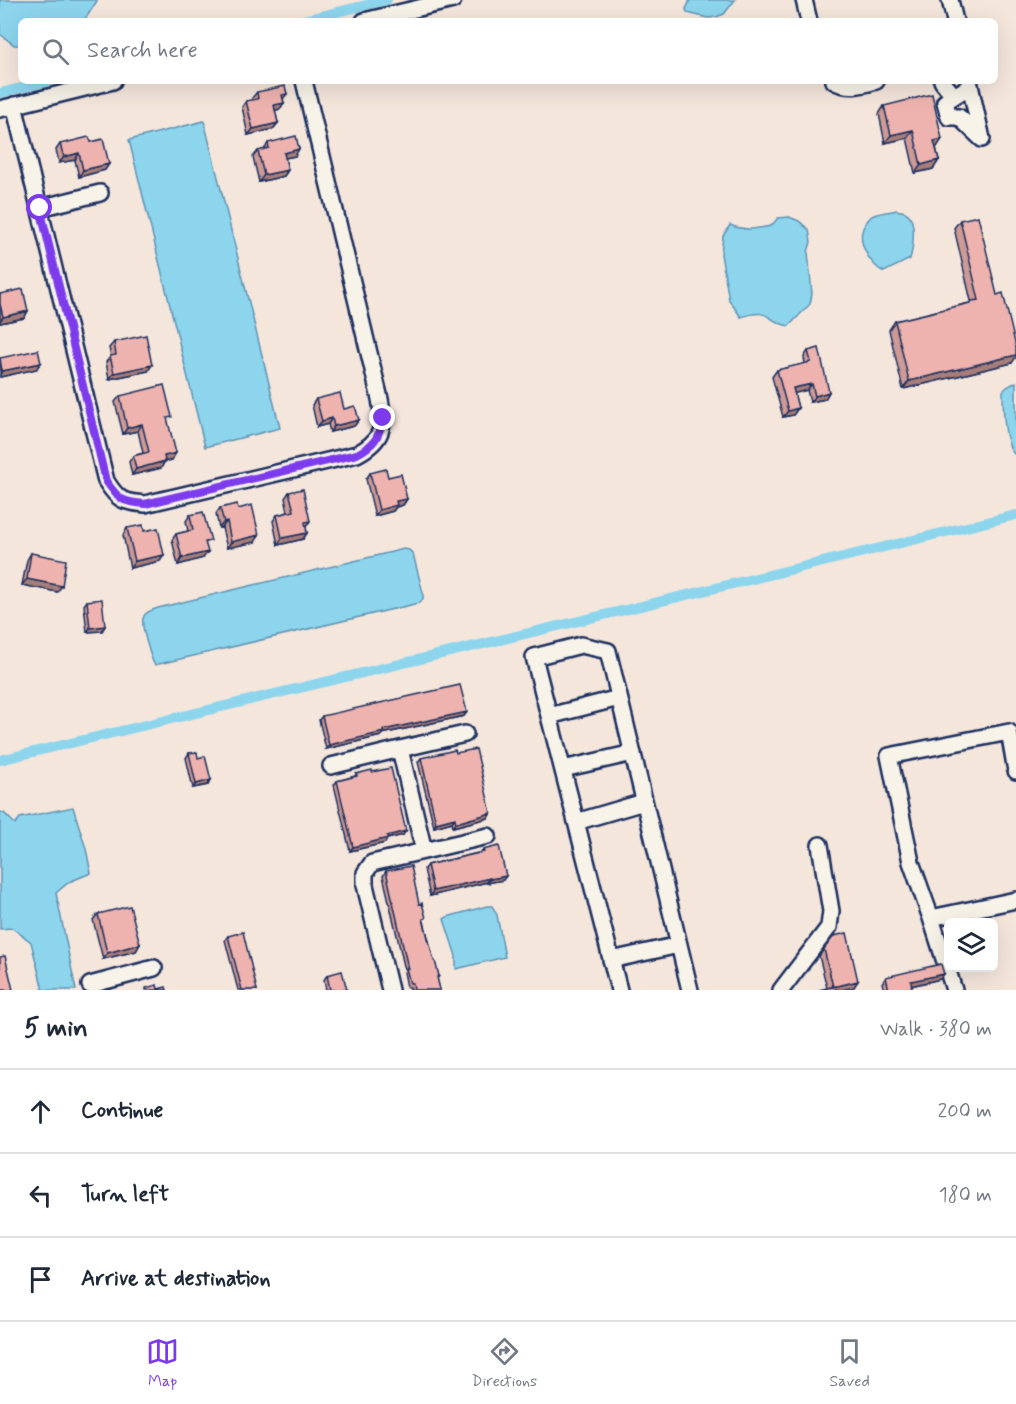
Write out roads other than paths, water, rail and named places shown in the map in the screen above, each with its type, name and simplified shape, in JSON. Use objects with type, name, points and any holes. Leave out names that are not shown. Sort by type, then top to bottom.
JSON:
[{"type":"street","points":[[377,18],[453,0]]},
{"type":"street","points":[[804,0],[808,18]]},
{"type":"street","points":[[950,0],[954,18]]},
{"type":"street","points":[[101,84],[7,107],[40,208],[106,481],[115,495],[128,503],[145,504],[357,454],[370,447],[380,433],[383,418],[380,399],[305,84]]},
{"type":"street","points":[[840,84],[851,86],[861,84]]},
{"type":"street","points":[[944,84],[954,96]]},
{"type":"street","points":[[969,84],[982,139],[959,117],[950,117],[945,102],[969,84]]},
{"type":"street","points":[[40,208],[100,194]]},
{"type":"street","points":[[619,990],[534,657],[581,645],[608,651],[690,990]]},
{"type":"street","points":[[549,716],[620,698]]},
{"type":"street","points":[[954,990],[932,918],[911,862],[889,756],[1010,732],[1016,771]]},
{"type":"street","points":[[331,766],[465,734]]},
{"type":"street","points":[[400,749],[424,851]]},
{"type":"street","points":[[563,770],[633,753]]},
{"type":"street","points":[[576,822],[644,802]]},
{"type":"street","points":[[390,990],[365,885],[365,873],[372,863],[488,836]]},
{"type":"street","points":[[781,990],[829,927],[831,911],[820,845]]},
{"type":"street","points":[[932,918],[1016,900]]},
{"type":"street","points":[[611,960],[679,945]]},
{"type":"street","points":[[90,985],[154,968]]},
{"type":"water","points":[[0,0],[97,0],[86,18],[18,18],[18,45],[14,45],[0,34]]},
{"type":"water","points":[[690,0],[735,0],[724,14],[708,18],[687,13],[686,9]]},
{"type":"water","points":[[204,121],[280,428],[205,447],[129,140]]},
{"type":"water","points":[[896,210],[907,213],[913,224],[911,255],[910,259],[884,272],[873,263],[865,251],[862,243],[863,229],[871,216]]},
{"type":"water","points":[[789,217],[799,221],[809,230],[811,242],[808,252],[812,294],[810,304],[789,326],[758,313],[741,317],[729,300],[721,254],[723,236],[730,225],[745,229],[760,228],[771,226],[778,218]]},
{"type":"water","points":[[1016,382],[1016,456],[1007,436],[1003,391]]},
{"type":"water","points":[[404,549],[413,554],[423,593],[423,599],[419,603],[155,665],[153,662],[143,623],[145,615],[151,611]]},
{"type":"water","points":[[73,807],[91,873],[69,882],[56,893],[76,990],[43,990],[31,942],[12,928],[0,929],[0,812],[15,824],[20,818]]},
{"type":"water","points":[[492,906],[497,915],[505,957],[456,969],[456,956],[444,919]]},
{"type":"waterway","points":[[312,18],[387,0]]},
{"type":"waterway","points":[[0,93],[38,84]]},
{"type":"waterway","points":[[0,760],[1016,515]]}]
